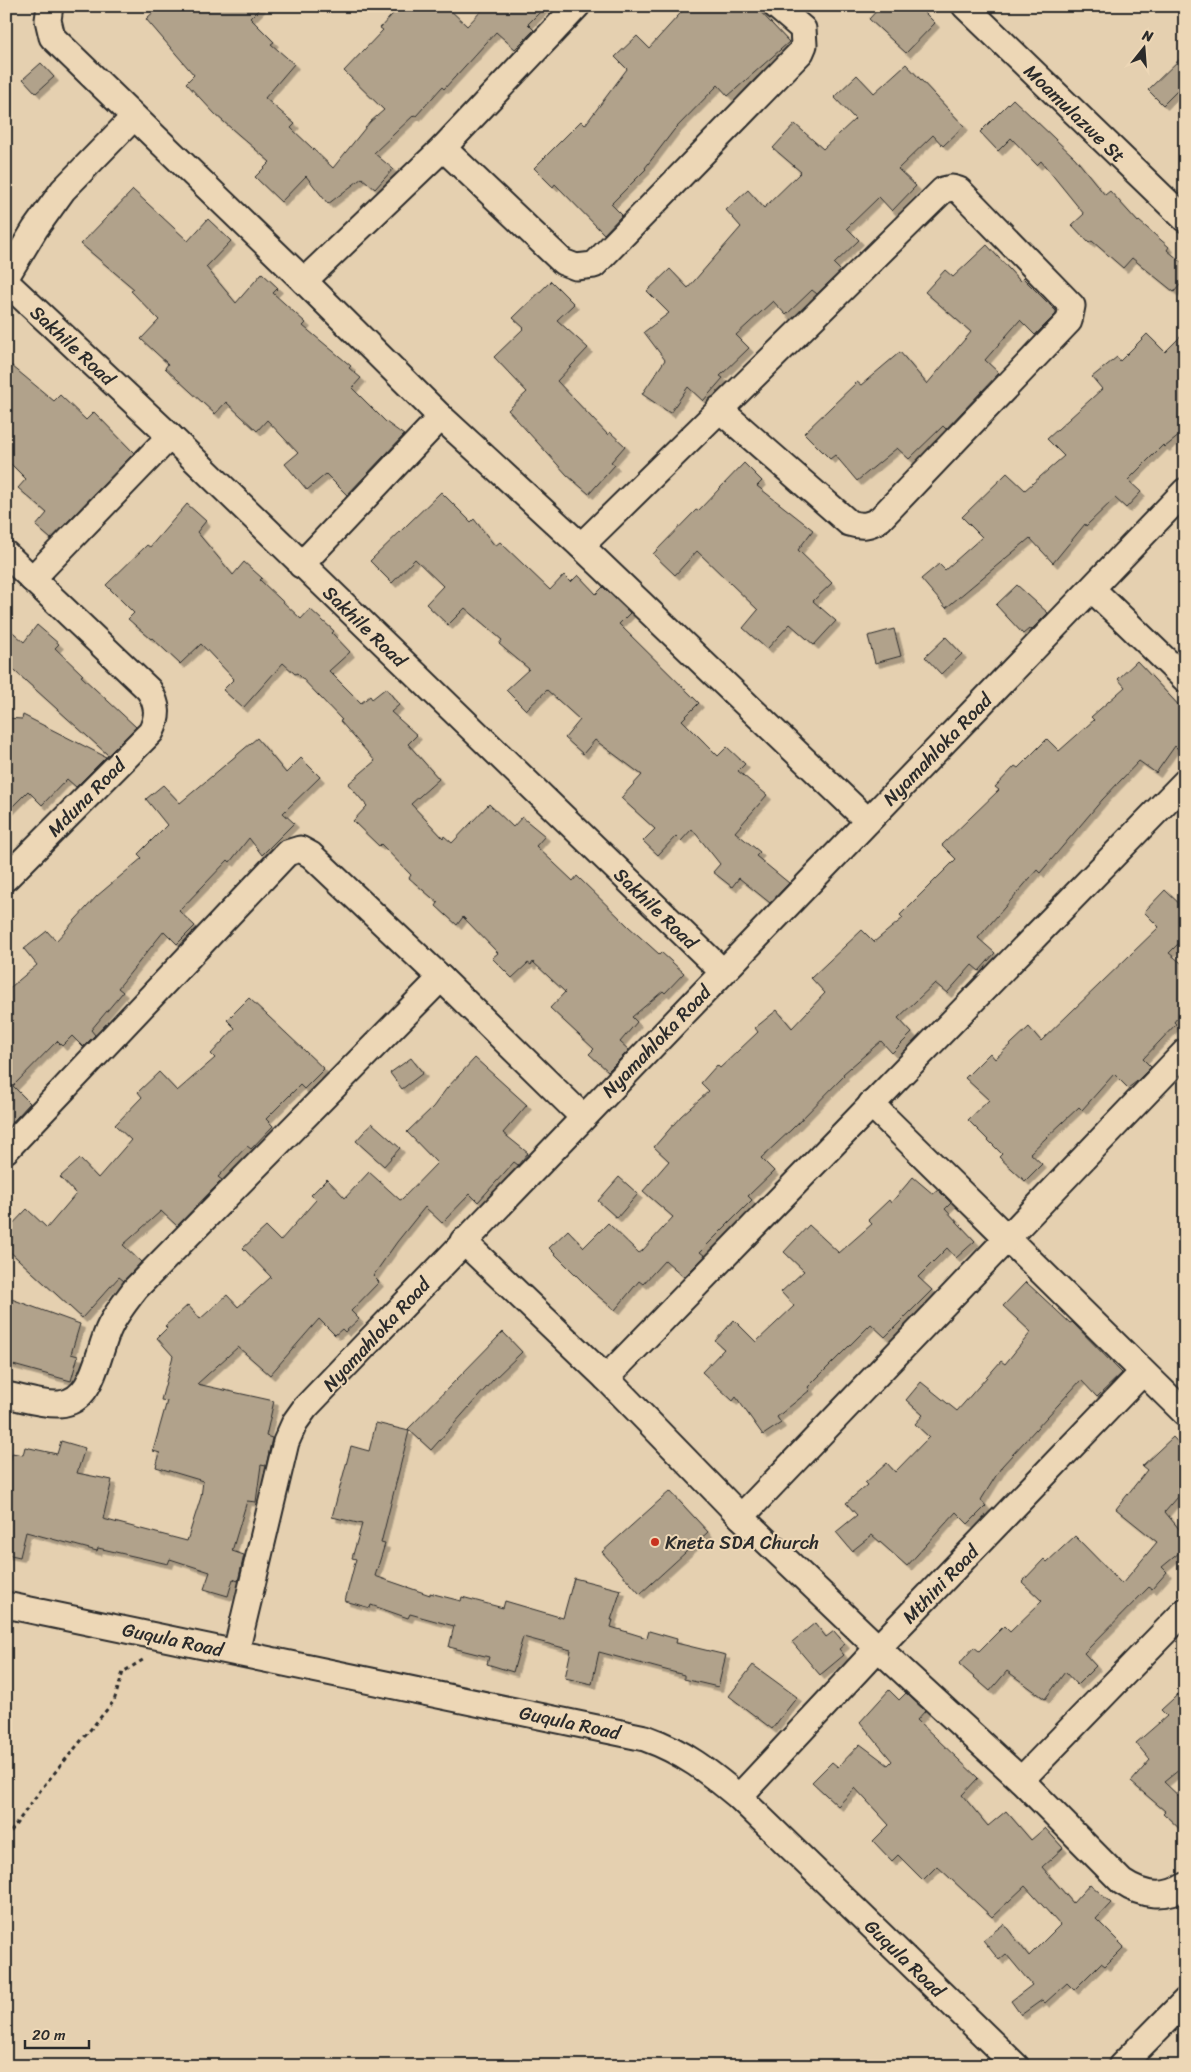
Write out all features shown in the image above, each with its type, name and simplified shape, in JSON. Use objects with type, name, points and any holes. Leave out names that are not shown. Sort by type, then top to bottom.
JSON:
[{"type":"street","points":[[50,6],[48,20],[52,37],[304,281],[441,417],[581,546],[868,821]]},
{"type":"street","points":[[304,281],[443,148],[577,6]]},
{"type":"street","points":[[443,148],[563,262],[576,267],[594,265],[801,52],[804,45],[803,29],[776,6]]},
{"type":"street","name":"Moamulazwe St","points":[[965,6],[1185,219]]},
{"type":"street","points":[[6,277],[35,229],[64,190],[134,117]]},
{"type":"street","points":[[581,546],[719,409],[944,190],[952,188],[960,190],[1072,306],[1069,321],[880,519],[871,525],[860,526],[849,523],[719,409]]},
{"type":"street","name":"Sakhile Road","points":[[6,282],[170,436],[722,972]]},
{"type":"street","points":[[301,565],[441,417]]},
{"type":"street","points":[[6,554],[32,579],[170,436]]},
{"type":"street","name":"Nyamahloka Road","points":[[236,1652],[286,1442],[295,1422],[305,1408],[463,1241],[1185,491]]},
{"type":"street","name":"Mduna Road","points":[[6,878],[151,732],[157,712],[156,702],[149,690],[32,579]]},
{"type":"street","points":[[1092,588],[1185,679]]},
{"type":"street","points":[[606,1378],[1185,782]]},
{"type":"street","points":[[6,1150],[293,850],[300,849],[311,855],[441,978],[583,1117]]},
{"type":"street","points":[[6,1395],[57,1404],[69,1402],[79,1397],[91,1378],[110,1326],[136,1288],[441,978]]},
{"type":"street","points":[[741,1517],[1185,1052]]},
{"type":"street","points":[[871,1104],[1185,1414]]},
{"type":"street","points":[[463,1241],[606,1378],[741,1517],[878,1648],[1021,1780],[1122,1882],[1130,1888],[1143,1893],[1156,1894],[1178,1890],[1185,1886]]},
{"type":"street","name":"Mthini Road","points":[[739,1797],[878,1648],[1142,1373]]},
{"type":"street","name":"Guqula Road","points":[[6,1605],[645,1738],[686,1755],[739,1797],[1016,2066]]},
{"type":"street","points":[[1021,1780],[1185,1610]]},
{"type":"street","points":[[1120,2066],[1185,2001]]},
{"type":"path","points":[[6,1838],[42,1788],[114,1701],[123,1672],[176,1639]]},
{"type":"building","points":[[160,6],[262,6],[250,18],[274,42],[271,44],[294,64],[265,98],[295,124],[291,128],[333,168],[370,122],[384,110],[344,71],[383,30],[380,28],[400,6],[446,6],[467,26],[486,6],[546,6],[528,24],[534,30],[515,49],[496,32],[444,89],[442,87],[416,116],[414,115],[374,153],[393,169],[375,189],[362,178],[328,204],[306,176],[281,202],[255,177],[270,162],[216,115],[186,83],[194,75],[146,19]]},
{"type":"building","points":[[687,6],[755,6],[789,42],[728,96],[718,85],[674,130],[646,169],[611,204],[622,215],[604,234],[555,184],[553,187],[534,168],[581,121],[585,125],[627,69],[615,57],[637,36],[649,48]]},
{"type":"building","points":[[881,6],[918,6],[935,23],[906,53],[869,19]]},
{"type":"building","points":[[1185,54],[1185,83],[1163,105],[1148,90]]},
{"type":"building","points":[[41,63],[54,77],[36,93],[23,79]]},
{"type":"building","points":[[906,64],[964,126],[943,146],[933,135],[898,169],[916,186],[892,211],[879,197],[847,228],[859,240],[834,264],[841,271],[817,294],[812,290],[786,315],[773,301],[736,335],[749,348],[720,376],[723,378],[703,401],[688,387],[670,413],[642,394],[665,360],[644,332],[669,313],[647,291],[670,269],[688,288],[741,227],[726,210],[748,190],[764,208],[801,172],[773,148],[795,124],[823,149],[855,119],[834,97],[857,75],[874,93]]},
{"type":"building","points":[[1013,99],[1075,158],[1105,195],[1110,191],[1138,222],[1169,247],[1167,250],[1185,265],[1185,279],[1174,292],[1132,258],[1123,268],[1092,241],[1089,243],[1072,225],[1084,214],[1041,161],[1037,165],[1011,138],[998,151],[980,132]]},
{"type":"building","points":[[133,190],[188,241],[208,219],[231,241],[206,267],[236,303],[262,273],[278,288],[273,293],[306,323],[303,326],[351,366],[349,368],[361,378],[352,388],[386,422],[404,435],[347,495],[326,474],[307,490],[285,464],[298,453],[267,420],[257,431],[226,402],[215,414],[165,368],[168,364],[141,339],[159,320],[131,291],[134,289],[81,244]]},
{"type":"building","points":[[987,245],[1020,281],[1023,278],[1056,311],[1056,314],[1035,335],[1020,320],[985,360],[999,373],[946,429],[943,426],[909,459],[897,448],[857,481],[835,455],[830,459],[804,433],[857,382],[861,385],[900,352],[927,384],[971,332],[925,292],[945,270],[953,277]]},
{"type":"building","points":[[551,281],[574,304],[557,320],[588,348],[557,381],[608,435],[610,432],[625,446],[611,462],[615,465],[589,494],[567,475],[508,410],[527,392],[494,357],[524,328],[513,318]]},
{"type":"building","points":[[1185,332],[1185,431],[1165,447],[1163,445],[1128,480],[1141,492],[1126,508],[1115,498],[1086,526],[1085,524],[1053,563],[1030,538],[946,608],[921,579],[939,564],[945,570],[982,537],[962,517],[1007,473],[1025,490],[1064,456],[1047,439],[1102,389],[1092,377],[1117,357],[1120,361],[1147,334],[1165,352]]},
{"type":"building","points":[[6,361],[54,401],[60,395],[86,420],[94,412],[134,453],[51,539],[36,526],[47,513],[18,488],[26,479],[6,459]]},
{"type":"building","points":[[744,463],[762,481],[757,486],[813,530],[798,550],[832,583],[813,601],[836,621],[814,645],[790,624],[767,649],[743,628],[758,610],[697,551],[675,575],[653,554]]},
{"type":"building","points":[[441,492],[471,522],[474,519],[495,546],[500,542],[550,590],[564,575],[571,582],[578,575],[596,594],[603,587],[630,613],[619,624],[699,703],[682,720],[718,756],[727,747],[745,764],[738,771],[767,795],[735,832],[760,852],[756,856],[789,883],[770,903],[739,878],[732,887],[713,872],[720,864],[692,829],[681,841],[676,836],[658,855],[643,841],[655,829],[621,798],[642,775],[595,740],[583,754],[565,738],[580,720],[547,690],[526,710],[506,690],[529,669],[499,644],[502,640],[465,608],[448,625],[426,604],[443,586],[415,559],[392,583],[370,561]]},
{"type":"building","points":[[187,504],[206,521],[197,532],[233,575],[244,562],[301,619],[310,609],[334,631],[332,633],[350,652],[329,671],[361,703],[370,696],[372,699],[386,688],[399,705],[391,712],[417,735],[408,744],[439,779],[411,804],[443,838],[444,836],[452,843],[489,804],[513,827],[522,817],[545,836],[536,846],[573,881],[577,876],[629,927],[684,973],[665,993],[663,991],[632,1017],[637,1022],[620,1042],[629,1050],[608,1071],[589,1054],[594,1049],[550,1008],[565,992],[533,962],[531,965],[528,963],[512,978],[492,958],[498,953],[463,917],[457,925],[436,906],[438,903],[409,878],[411,875],[381,844],[379,846],[353,821],[367,806],[348,784],[375,761],[340,721],[342,720],[297,673],[295,674],[283,663],[243,708],[223,690],[234,679],[201,644],[180,664],[128,619],[134,613],[106,585],[147,545],[150,547]]},
{"type":"building","points":[[1017,585],[1048,613],[1031,630],[1029,629],[1023,634],[996,605]]},
{"type":"building","points":[[37,625],[59,644],[55,648],[83,675],[81,676],[136,727],[108,755],[6,663],[6,626],[24,642]]},
{"type":"building","points":[[894,629],[901,656],[875,663],[868,636]]},
{"type":"building","points":[[946,637],[962,654],[941,674],[925,657]]},
{"type":"building","points":[[1137,661],[1185,712],[1185,756],[1175,746],[1156,773],[1139,761],[1102,800],[1040,873],[1037,870],[978,938],[995,953],[979,971],[972,965],[947,993],[935,983],[898,1018],[912,1033],[892,1053],[881,1041],[843,1074],[844,1076],[761,1158],[774,1171],[748,1196],[752,1200],[700,1252],[705,1256],[684,1277],[665,1260],[643,1284],[639,1281],[615,1310],[592,1291],[549,1248],[568,1230],[584,1247],[608,1223],[639,1253],[642,1251],[673,1217],[643,1191],[669,1161],[654,1147],[681,1116],[709,1091],[701,1083],[717,1065],[720,1068],[758,1032],[755,1028],[777,1010],[792,1028],[825,993],[811,978],[862,930],[874,942],[903,918],[900,915],[956,859],[942,845],[999,790],[995,787],[1015,766],[1018,768],[1047,739],[1059,751],[1094,720],[1091,717],[1125,687],[1118,679]]},
{"type":"building","points":[[23,715],[106,757],[76,787],[67,779],[42,805],[28,791],[6,813],[6,718],[22,719]]},
{"type":"building","points":[[257,738],[286,773],[301,758],[320,777],[283,813],[294,823],[262,855],[249,838],[230,862],[228,860],[179,911],[195,926],[177,944],[164,931],[118,988],[123,992],[91,1030],[95,1035],[83,1047],[72,1036],[62,1046],[57,1041],[13,1086],[30,1103],[6,1129],[6,991],[37,965],[24,949],[47,931],[56,941],[97,896],[142,858],[138,854],[167,825],[146,799],[163,785],[180,803]]},
{"type":"building","points":[[1165,890],[1185,909],[1185,937],[1169,953],[1185,966],[1185,1008],[1174,1022],[1176,1024],[1143,1059],[1151,1067],[1136,1082],[1128,1088],[1114,1074],[1082,1110],[1079,1107],[1030,1153],[1042,1164],[1025,1181],[999,1157],[1002,1154],[968,1120],[989,1100],[965,1078],[990,1053],[995,1059],[1029,1027],[1041,1041],[1159,927],[1144,912]]},
{"type":"building","points":[[249,998],[324,1069],[304,1089],[300,1085],[266,1119],[273,1126],[251,1149],[247,1146],[218,1177],[222,1180],[177,1226],[161,1211],[123,1245],[141,1262],[124,1281],[119,1277],[82,1318],[6,1248],[6,1231],[27,1209],[47,1228],[76,1194],[60,1177],[80,1159],[98,1178],[131,1140],[115,1125],[142,1097],[138,1092],[159,1072],[177,1091],[215,1058],[211,1054],[235,1028],[227,1020]]},
{"type":"building","points":[[411,1058],[423,1073],[402,1089],[390,1073]]},
{"type":"building","points":[[475,1058],[527,1105],[503,1133],[528,1153],[518,1165],[514,1162],[478,1202],[470,1194],[442,1223],[425,1207],[373,1276],[379,1282],[351,1311],[359,1319],[345,1332],[342,1329],[335,1335],[319,1319],[270,1375],[238,1347],[197,1384],[274,1401],[266,1436],[272,1438],[266,1466],[261,1465],[256,1502],[247,1501],[232,1551],[244,1555],[238,1581],[233,1579],[228,1596],[204,1589],[210,1572],[170,1559],[168,1564],[98,1548],[97,1551],[26,1532],[20,1557],[6,1554],[6,1484],[12,1453],[23,1455],[25,1447],[57,1454],[61,1441],[85,1448],[77,1473],[112,1480],[103,1519],[187,1541],[201,1497],[203,1481],[156,1467],[160,1453],[153,1451],[167,1401],[161,1400],[173,1356],[157,1338],[167,1328],[165,1326],[188,1305],[200,1319],[227,1295],[238,1307],[271,1277],[243,1248],[266,1227],[280,1241],[316,1200],[311,1195],[327,1179],[345,1198],[369,1172],[400,1200],[402,1199],[437,1163],[407,1132],[433,1107],[447,1088]]},
{"type":"building","points":[[372,1123],[400,1148],[384,1166],[356,1141]]},
{"type":"building","points":[[619,1177],[638,1194],[617,1218],[598,1201]]},
{"type":"building","points":[[913,1177],[933,1194],[938,1190],[951,1203],[945,1209],[975,1241],[956,1258],[947,1248],[918,1277],[932,1290],[885,1337],[871,1324],[808,1387],[810,1390],[777,1417],[781,1423],[763,1435],[736,1397],[733,1401],[702,1372],[724,1349],[715,1341],[734,1320],[756,1342],[794,1306],[781,1292],[804,1271],[784,1252],[809,1225],[839,1253],[872,1224],[868,1220],[889,1200],[891,1203]]},
{"type":"building","points":[[1026,1282],[1070,1323],[1072,1322],[1122,1373],[1097,1397],[1081,1380],[1002,1466],[981,1500],[986,1506],[968,1524],[956,1512],[907,1566],[872,1535],[852,1551],[836,1532],[857,1515],[846,1503],[867,1485],[865,1483],[887,1463],[895,1472],[929,1437],[915,1424],[923,1415],[906,1400],[921,1382],[957,1411],[1001,1361],[1005,1364],[1031,1332],[1003,1306]]},
{"type":"building","points":[[6,1297],[80,1324],[71,1354],[78,1356],[71,1381],[6,1363]]},
{"type":"building","points":[[503,1332],[522,1352],[493,1380],[431,1450],[408,1429]]},
{"type":"building","points":[[376,1423],[409,1431],[381,1543],[385,1544],[375,1576],[430,1595],[430,1593],[461,1601],[462,1597],[503,1608],[505,1601],[563,1618],[574,1578],[621,1590],[611,1620],[613,1620],[611,1627],[647,1638],[649,1631],[677,1639],[676,1643],[726,1655],[718,1687],[684,1679],[684,1675],[599,1652],[592,1684],[565,1678],[571,1650],[523,1637],[513,1672],[487,1664],[489,1657],[449,1647],[454,1626],[410,1614],[408,1618],[371,1605],[370,1608],[345,1601],[356,1559],[352,1558],[362,1524],[332,1517],[351,1446],[369,1451]]},
{"type":"building","points":[[1173,1437],[1185,1450],[1185,1489],[1165,1512],[1185,1536],[1185,1548],[1162,1567],[1167,1572],[1152,1589],[1149,1587],[1084,1653],[1096,1666],[1077,1685],[1065,1672],[1045,1699],[1007,1671],[990,1691],[959,1664],[974,1647],[979,1651],[1004,1626],[1010,1632],[1042,1601],[1022,1582],[1044,1559],[1047,1562],[1075,1536],[1122,1584],[1157,1542],[1116,1509],[1147,1470],[1142,1466]]},
{"type":"building","name":"Kneta SDA Church","points":[[670,1491],[708,1532],[640,1594],[602,1552]]},
{"type":"building","points":[[815,1623],[826,1637],[834,1631],[845,1644],[839,1649],[844,1655],[820,1675],[792,1642]]},
{"type":"building","points":[[753,1665],[797,1697],[772,1729],[729,1696]]},
{"type":"building","points":[[1185,1688],[1185,1765],[1164,1782],[1185,1802],[1185,1834],[1163,1813],[1165,1811],[1131,1782],[1150,1760],[1136,1743],[1167,1716],[1161,1710]]},
{"type":"building","points":[[889,1690],[899,1700],[906,1693],[925,1711],[917,1720],[978,1778],[962,1795],[988,1826],[1006,1811],[1031,1840],[1045,1828],[1063,1848],[1042,1867],[1073,1903],[1090,1884],[1111,1903],[1096,1919],[1124,1947],[1105,1966],[1101,1963],[1074,1990],[1067,1983],[1045,2003],[1042,2000],[1021,2015],[1011,2001],[1032,1985],[1006,1954],[999,1960],[983,1940],[1004,1924],[1029,1956],[1060,1925],[1025,1886],[992,1917],[937,1866],[923,1880],[898,1855],[892,1861],[873,1841],[889,1825],[855,1788],[838,1806],[812,1782],[832,1762],[838,1767],[860,1744],[888,1765],[892,1761],[860,1722]]},
{"type":"place","name":"Kneta SDA Church","points":[[655,1542]]}]
